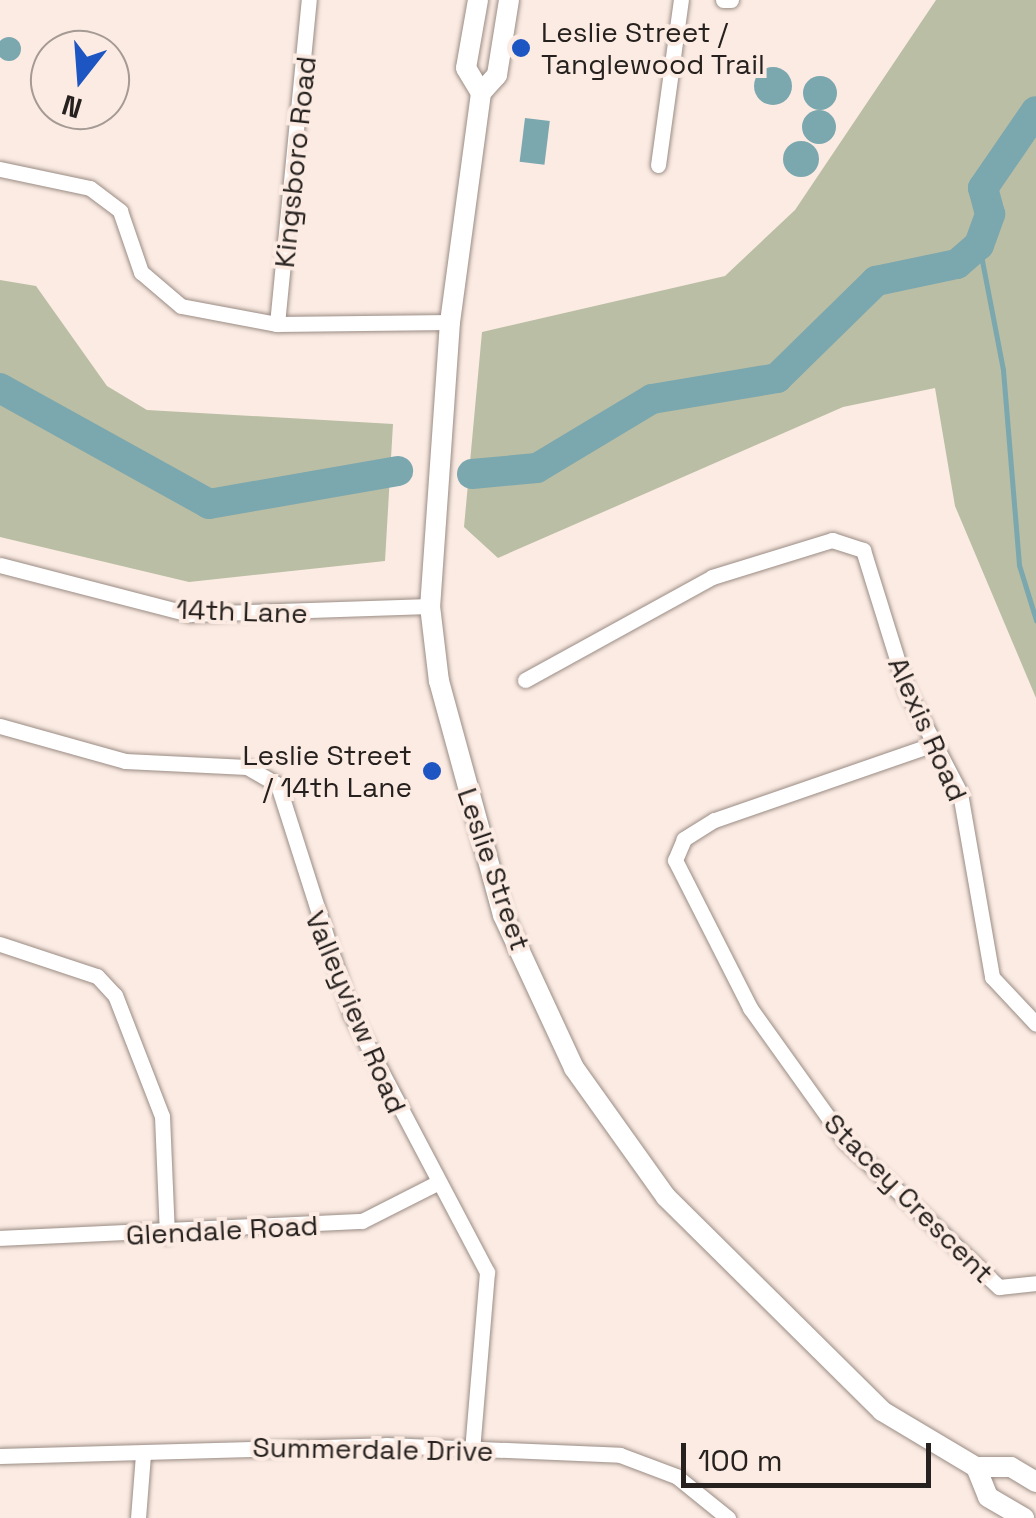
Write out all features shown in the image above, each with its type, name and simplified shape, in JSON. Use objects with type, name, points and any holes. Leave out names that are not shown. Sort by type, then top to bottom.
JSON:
[{"type":"main road","name":"Leslie Street","points":[[478,0],[466,68],[481,94]]},
{"type":"main road","name":"Leslie Street","points":[[509,0],[497,75],[481,94],[450,322],[432,513],[430,606],[439,681],[503,915],[574,1068],[666,1197],[794,1334],[882,1411],[976,1467],[1010,1467],[1036,1482]]},
{"type":"main road","name":"Leslie Street","points":[[976,1467],[988,1497],[1024,1518]]},
{"type":"street","name":"Kingsboro Road","points":[[277,324],[309,0]]},
{"type":"street","points":[[658,164],[681,0]]},
{"type":"street","points":[[723,0],[731,0]]},
{"type":"street","points":[[0,169],[90,188],[120,211],[141,272],[181,306],[277,324],[450,322]]},
{"type":"street","name":"Alexis Road","points":[[526,680],[712,577],[847,542],[872,564],[894,658],[968,824],[992,977],[1036,1024]]},
{"type":"street","name":"14th Lane","points":[[0,565],[190,614],[430,606]]},
{"type":"street","name":"Valleyview Road","points":[[0,726],[125,762],[271,775],[350,1014],[435,1184],[488,1272],[472,1449]]},
{"type":"street","name":"Stacey Crescent","points":[[934,744],[714,820],[684,839],[675,860],[750,1008],[846,1142],[998,1287],[1036,1283]]},
{"type":"street","points":[[0,944],[97,976],[115,995],[162,1116],[168,1236]]},
{"type":"street","name":"Glendale Road","points":[[0,1238],[168,1236],[362,1221],[435,1184]]},
{"type":"street","name":"Summerdale Drive","points":[[0,1456],[144,1454],[268,1445],[472,1449],[646,1461],[728,1518]]},
{"type":"street","points":[[138,1518],[144,1454]]},
{"type":"green space","points":[[936,0],[1036,0],[1036,698],[955,506],[935,388],[843,407],[498,558],[464,527],[482,332],[725,276],[795,210]]},
{"type":"green space","points":[[0,280],[36,286],[107,386],[147,410],[393,424],[385,561],[189,582],[0,537]]},
{"type":"water","points":[[9,37],[18,40],[18,58],[9,61],[0,58],[-3,49],[0,40]]},
{"type":"water","points":[[773,67],[787,72],[792,86],[787,100],[773,105],[759,100],[754,86],[759,72]]},
{"type":"water","points":[[820,76],[832,81],[837,93],[832,105],[820,110],[808,105],[803,93],[808,81]]},
{"type":"water","points":[[819,110],[831,115],[836,127],[831,139],[819,144],[807,139],[802,127],[807,115]]},
{"type":"water","points":[[525,118],[550,121],[544,165],[520,162]]},
{"type":"water","points":[[801,141],[814,146],[819,159],[814,172],[801,177],[788,172],[783,159],[788,146]]},
{"type":"waterway","points":[[472,474],[537,468],[652,399],[777,378],[876,281],[957,264],[979,245],[990,214],[983,188],[1036,111]]},
{"type":"waterway","points":[[979,245],[1003,370],[1019,565],[1036,620]]},
{"type":"waterway","points":[[0,388],[209,504],[398,471]]},
{"type":"place","name":"Leslie Street / Tanglewood Trail","points":[[521,48]]},
{"type":"place","name":"Leslie Street / 14th Lane","points":[[432,771]]}]
